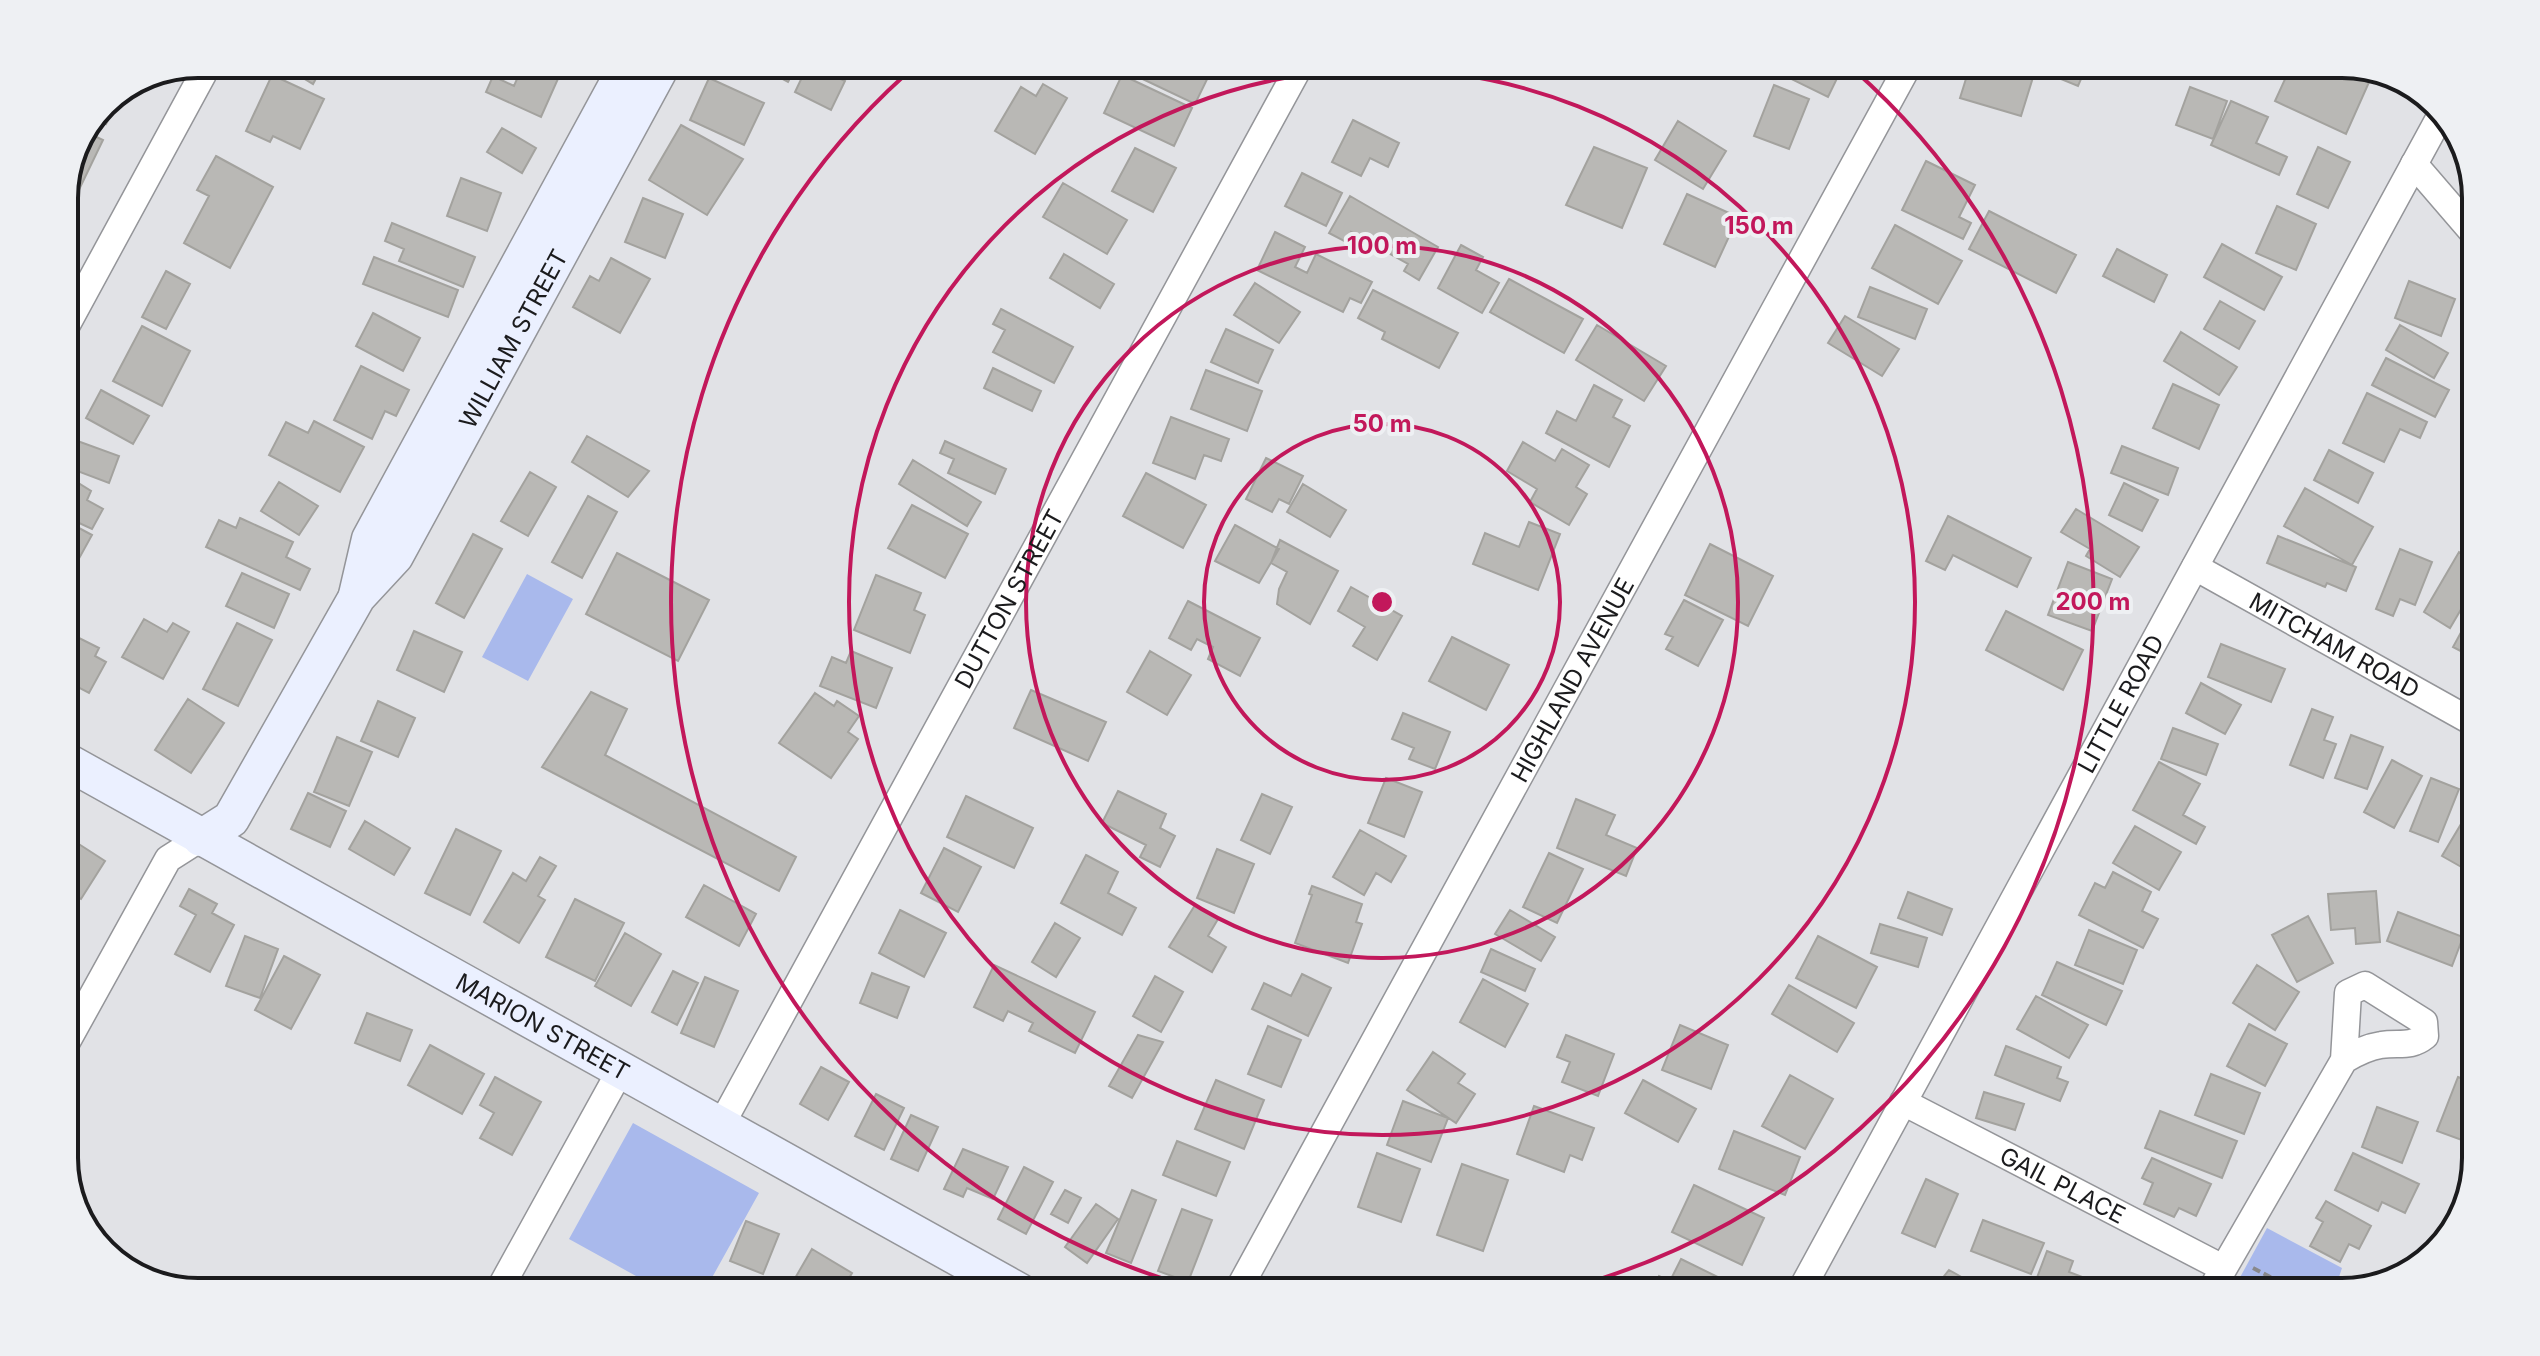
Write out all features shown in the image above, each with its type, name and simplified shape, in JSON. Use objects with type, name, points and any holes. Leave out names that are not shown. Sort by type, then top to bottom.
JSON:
[{"type":"street","points":[[78,304],[201,78]]},
{"type":"street","name":"WILLIAM STREET","points":[[357,597],[370,539],[621,78]]},
{"type":"street","name":"WILLIAM STREET","points":[[201,838],[231,819],[357,597],[395,556],[655,78]]},
{"type":"street","name":"DUTTON STREET","points":[[720,1127],[1293,78]]},
{"type":"street","name":"HIGHLAND AVENUE","points":[[1245,1278],[1901,78]]},
{"type":"street","name":"LITTLE ROAD","points":[[1808,1278],[2436,124]]},
{"type":"street","points":[[2414,164],[2462,220]]},
{"type":"street","name":"MITCHAM ROAD","points":[[2195,567],[2462,716]]},
{"type":"street","name":"MARION STREET","points":[[78,768],[995,1278]]},
{"type":"street","points":[[78,1022],[168,859],[201,838]]},
{"type":"street","points":[[2217,1278],[2344,1060]]},
{"type":"street","points":[[506,1278],[620,1071]]},
{"type":"street","name":"GAIL PLACE","points":[[1903,1102],[2226,1262]]},
{"type":"path","points":[[2226,1262],[2265,1278]]},
{"type":"shaded area","points":[[527,574],[573,599],[528,681],[482,657]]},
{"type":"shaded area","points":[[633,1123],[759,1193],[712,1278],[640,1278],[569,1239]]},
{"type":"shaded area","points":[[2267,1228],[2342,1268],[2339,1278],[2240,1278]]},
{"type":"building","points":[[271,78],[278,78],[324,99],[300,149],[273,136],[270,142],[246,131]]},
{"type":"building","points":[[492,78],[514,86],[517,78],[558,78],[541,117],[486,92]]},
{"type":"building","points":[[709,78],[764,103],[744,145],[690,120]]},
{"type":"building","points":[[802,78],[839,78],[845,81],[831,110],[795,92]]},
{"type":"building","points":[[1121,78],[1128,78],[1192,108],[1174,146],[1104,113]]},
{"type":"building","points":[[1140,78],[1208,78],[1195,104]]},
{"type":"building","points":[[1789,78],[1837,78],[1828,97]]},
{"type":"building","points":[[1966,78],[2033,78],[2021,116],[1960,98]]},
{"type":"building","points":[[2059,78],[2081,78],[2078,86]]},
{"type":"building","points":[[2286,78],[2369,81],[2346,134],[2275,101]]},
{"type":"building","points":[[1043,84],[1067,98],[1035,154],[995,131],[1021,87],[1036,96]]},
{"type":"building","points":[[1774,85],[1809,99],[1789,149],[1754,136]]},
{"type":"building","points":[[2190,87],[2227,101],[2213,139],[2176,125]]},
{"type":"building","points":[[2231,101],[2268,117],[2256,143],[2287,157],[2279,175],[2211,145]]},
{"type":"building","points":[[1353,120],[1399,143],[1388,167],[1370,158],[1361,176],[1332,162]]},
{"type":"building","points":[[1678,121],[1726,151],[1703,189],[1655,160]]},
{"type":"building","points":[[681,125],[743,159],[707,215],[649,180]]},
{"type":"building","points":[[502,128],[536,148],[522,173],[487,152]]},
{"type":"building","points":[[96,137],[103,140],[78,192],[90,145]]},
{"type":"building","points":[[1594,147],[1647,168],[1622,228],[1566,205]]},
{"type":"building","points":[[2318,147],[2350,162],[2328,208],[2297,194]]},
{"type":"building","points":[[1135,148],[1176,168],[1153,212],[1112,191]]},
{"type":"building","points":[[216,156],[273,187],[230,268],[184,243],[209,196],[197,190]]},
{"type":"building","points":[[1926,161],[1975,185],[1959,217],[1971,223],[1963,239],[1902,210]]},
{"type":"building","points":[[1302,173],[1342,193],[1326,226],[1285,206]]},
{"type":"building","points":[[461,178],[501,193],[487,231],[447,216]]},
{"type":"building","points":[[1063,183],[1127,220],[1107,254],[1043,217]]},
{"type":"building","points":[[1687,194],[1738,217],[1715,267],[1664,244]]},
{"type":"building","points":[[1350,196],[1438,247],[1419,280],[1404,271],[1408,264],[1351,232],[1346,242],[1329,233]]},
{"type":"building","points":[[643,198],[683,214],[665,258],[625,242]]},
{"type":"building","points":[[2277,206],[2316,224],[2296,270],[2256,253]]},
{"type":"building","points":[[1989,211],[2076,255],[2056,293],[1969,249]]},
{"type":"building","points":[[392,223],[475,257],[463,287],[399,261],[404,249],[385,241]]},
{"type":"building","points":[[1895,225],[1962,261],[1938,304],[1872,268]]},
{"type":"building","points":[[1275,232],[1305,247],[1295,267],[1307,273],[1316,254],[1372,282],[1361,303],[1350,298],[1343,312],[1257,270]]},
{"type":"building","points":[[2222,244],[2282,277],[2264,310],[2204,277]]},
{"type":"building","points":[[1461,245],[1483,257],[1476,270],[1499,283],[1482,313],[1438,288]]},
{"type":"building","points":[[2117,249],[2167,275],[2154,302],[2103,276]]},
{"type":"building","points":[[1064,254],[1114,284],[1100,308],[1050,278]]},
{"type":"building","points":[[374,257],[458,290],[448,317],[363,284]]},
{"type":"building","points":[[611,258],[650,279],[620,333],[573,307],[590,276],[599,281]]},
{"type":"building","points":[[166,271],[190,284],[166,329],[142,317]]},
{"type":"building","points":[[1509,279],[1583,319],[1564,353],[1490,312]]},
{"type":"building","points":[[2409,281],[2455,299],[2441,336],[2395,318]]},
{"type":"building","points":[[1255,283],[1300,312],[1279,343],[1234,315]]},
{"type":"building","points":[[1870,287],[1927,309],[1915,339],[1858,317]]},
{"type":"building","points":[[1373,290],[1458,333],[1439,368],[1382,339],[1385,332],[1358,318]]},
{"type":"building","points":[[2220,301],[2255,321],[2239,349],[2204,329]]},
{"type":"building","points":[[1001,309],[1073,347],[1054,383],[993,352],[1005,330],[993,324]]},
{"type":"building","points":[[373,313],[420,338],[403,371],[356,346]]},
{"type":"building","points":[[1845,316],[1899,349],[1882,376],[1828,343]]},
{"type":"building","points":[[1597,325],[1666,366],[1644,401],[1576,360]]},
{"type":"building","points":[[2400,325],[2448,353],[2434,378],[2386,350]]},
{"type":"building","points":[[142,326],[190,351],[162,406],[113,381]]},
{"type":"building","points":[[1226,329],[1273,350],[1258,383],[1211,362]]},
{"type":"building","points":[[2181,332],[2237,367],[2219,395],[2164,361]]},
{"type":"building","points":[[2386,358],[2449,390],[2435,417],[2372,385]]},
{"type":"building","points":[[361,366],[409,390],[396,416],[385,411],[372,439],[334,420]]},
{"type":"building","points":[[993,368],[1041,391],[1032,411],[984,388]]},
{"type":"building","points":[[1206,370],[1262,391],[1247,431],[1191,409]]},
{"type":"building","points":[[2173,384],[2219,405],[2199,449],[2153,428]]},
{"type":"building","points":[[1594,385],[1622,400],[1613,417],[1630,426],[1609,467],[1546,433],[1557,411],[1576,421]]},
{"type":"building","points":[[101,390],[149,416],[133,444],[86,418]]},
{"type":"building","points":[[2367,393],[2427,422],[2420,438],[2400,429],[2384,462],[2343,443]]},
{"type":"building","points":[[1171,417],[1229,439],[1221,461],[1204,455],[1195,479],[1153,463]]},
{"type":"building","points":[[314,421],[364,447],[340,492],[269,455],[286,422],[308,433]]},
{"type":"building","points":[[587,436],[649,471],[628,497],[572,462]]},
{"type":"building","points":[[78,441],[119,456],[109,483],[78,471]]},
{"type":"building","points":[[945,441],[1006,469],[995,494],[948,473],[954,459],[940,453]]},
{"type":"building","points":[[1523,442],[1555,461],[1562,449],[1589,465],[1576,487],[1587,494],[1569,525],[1530,502],[1537,489],[1507,471]]},
{"type":"building","points":[[2122,446],[2178,468],[2168,495],[2111,473]]},
{"type":"building","points":[[2329,450],[2373,473],[2358,503],[2314,480]]},
{"type":"building","points":[[1266,458],[1303,476],[1289,504],[1279,499],[1272,512],[1246,499]]},
{"type":"building","points":[[913,460],[981,502],[967,526],[899,484]]},
{"type":"building","points":[[530,472],[556,487],[528,536],[501,521]]},
{"type":"building","points":[[1146,473],[1206,505],[1183,548],[1123,516]]},
{"type":"building","points":[[279,482],[318,506],[299,535],[261,511]]},
{"type":"building","points":[[78,483],[91,491],[87,500],[103,509],[92,529],[78,522]]},
{"type":"building","points":[[2124,483],[2158,500],[2142,531],[2109,515]]},
{"type":"building","points":[[1303,484],[1346,510],[1330,537],[1287,512]]},
{"type":"building","points":[[2305,488],[2373,527],[2352,565],[2284,526]]},
{"type":"building","points":[[588,496],[617,512],[582,578],[552,562]]},
{"type":"building","points":[[912,505],[968,534],[945,578],[888,548]]},
{"type":"building","points":[[2076,509],[2139,547],[2120,577],[2086,556],[2090,549],[2061,532]]},
{"type":"building","points":[[1948,516],[2031,558],[2017,587],[1953,555],[1945,570],[1926,561]]},
{"type":"building","points":[[240,518],[293,542],[286,557],[310,569],[300,590],[206,547],[219,520],[236,528]]},
{"type":"building","points":[[1529,522],[1560,534],[1538,590],[1473,564],[1485,533],[1519,547]]},
{"type":"building","points":[[1235,525],[1279,549],[1259,583],[1215,561]]},
{"type":"building","points":[[78,528],[92,535],[78,560]]},
{"type":"building","points":[[473,534],[502,549],[464,618],[436,603]]},
{"type":"building","points":[[2278,536],[2356,567],[2346,591],[2327,583],[2325,587],[2267,563]]},
{"type":"building","points":[[1280,540],[1338,571],[1310,624],[1277,604],[1279,589],[1287,572],[1271,563]]},
{"type":"building","points":[[1710,544],[1773,576],[1748,626],[1685,595]]},
{"type":"building","points":[[2400,549],[2432,562],[2415,605],[2400,599],[2393,616],[2376,609]]},
{"type":"building","points":[[2459,552],[2462,554],[2462,608],[2450,628],[2424,612]]},
{"type":"building","points":[[617,553],[709,600],[678,661],[586,614]]},
{"type":"building","points":[[2068,562],[2112,579],[2092,631],[2048,615]]},
{"type":"building","points":[[242,573],[289,594],[274,628],[226,606]]},
{"type":"building","points":[[876,575],[921,593],[914,610],[925,615],[910,653],[854,630]]},
{"type":"building","points":[[1351,587],[1402,616],[1377,660],[1353,646],[1365,627],[1338,611]]},
{"type":"building","points":[[1684,600],[1723,620],[1698,666],[1666,649],[1673,637],[1665,634]]},
{"type":"building","points":[[1188,601],[1260,638],[1240,676],[1208,659],[1213,647],[1197,639],[1191,650],[1169,638]]},
{"type":"building","points":[[2006,611],[2083,650],[2063,690],[1986,650]]},
{"type":"building","points":[[144,619],[167,632],[173,623],[189,632],[163,679],[122,657]]},
{"type":"building","points":[[237,623],[272,640],[238,706],[203,689]]},
{"type":"building","points":[[414,631],[462,652],[444,692],[397,670]]},
{"type":"building","points":[[2462,631],[2462,652],[2453,647]]},
{"type":"building","points":[[1452,637],[1509,665],[1486,710],[1429,681]]},
{"type":"building","points":[[78,638],[99,648],[95,656],[106,662],[89,693],[78,687]]},
{"type":"building","points":[[2221,644],[2285,669],[2271,702],[2208,677]]},
{"type":"building","points":[[851,651],[892,668],[876,708],[820,686],[832,657],[846,663]]},
{"type":"building","points":[[1150,651],[1191,675],[1167,715],[1127,692]]},
{"type":"building","points":[[2201,683],[2241,705],[2225,734],[2186,713]]},
{"type":"building","points":[[1031,690],[1106,722],[1088,761],[1014,728]]},
{"type":"building","points":[[591,692],[627,709],[605,755],[796,857],[779,891],[542,767]]},
{"type":"building","points":[[815,693],[834,706],[837,701],[859,716],[848,732],[858,739],[831,778],[779,743]]},
{"type":"building","points":[[188,699],[224,723],[191,773],[155,750]]},
{"type":"building","points":[[378,701],[415,718],[398,757],[361,741]]},
{"type":"building","points":[[2312,709],[2333,717],[2324,740],[2336,744],[2323,778],[2290,765]]},
{"type":"building","points":[[1403,713],[1450,732],[1435,769],[1409,759],[1414,748],[1392,739]]},
{"type":"building","points":[[2173,728],[2218,744],[2206,775],[2161,759]]},
{"type":"building","points":[[2351,735],[2383,747],[2367,789],[2335,778]]},
{"type":"building","points":[[337,737],[372,752],[349,806],[314,792]]},
{"type":"building","points":[[2392,760],[2422,776],[2394,828],[2364,812]]},
{"type":"building","points":[[2159,762],[2200,784],[2183,815],[2205,827],[2196,844],[2133,810]]},
{"type":"building","points":[[1386,778],[1422,792],[1404,837],[1368,823]]},
{"type":"building","points":[[2431,778],[2459,789],[2438,842],[2410,831]]},
{"type":"building","points":[[1118,791],[1166,814],[1160,828],[1175,836],[1160,867],[1140,857],[1146,845],[1102,823]]},
{"type":"building","points":[[308,793],[346,811],[330,847],[291,829]]},
{"type":"building","points":[[1262,794],[1292,807],[1270,854],[1241,840]]},
{"type":"building","points":[[966,796],[1033,828],[1014,868],[947,837]]},
{"type":"building","points":[[1576,799],[1615,815],[1606,835],[1637,848],[1626,876],[1557,848]]},
{"type":"building","points":[[365,821],[410,848],[394,875],[349,849]]},
{"type":"building","points":[[2462,822],[2462,867],[2442,856]]},
{"type":"building","points":[[2135,826],[2181,852],[2159,890],[2113,863]]},
{"type":"building","points":[[456,829],[501,851],[470,915],[425,893]]},
{"type":"building","points":[[1360,830],[1406,856],[1391,882],[1376,873],[1364,895],[1333,877]]},
{"type":"building","points":[[78,844],[105,861],[81,899],[78,897]]},
{"type":"building","points":[[944,848],[981,867],[958,912],[921,893]]},
{"type":"building","points":[[1217,849],[1254,864],[1234,913],[1197,898]]},
{"type":"building","points":[[1549,853],[1583,869],[1557,923],[1523,907]]},
{"type":"building","points":[[1086,855],[1118,872],[1108,893],[1136,908],[1122,935],[1061,903]]},
{"type":"building","points":[[540,857],[556,866],[538,896],[545,900],[519,943],[484,922],[513,873],[526,881]]},
{"type":"building","points":[[2113,872],[2151,892],[2142,911],[2158,919],[2143,948],[2079,915],[2095,883],[2105,888]]},
{"type":"building","points":[[704,885],[756,914],[739,946],[686,917]]},
{"type":"building","points":[[1312,886],[1362,904],[1356,922],[1362,924],[1348,963],[1295,943],[1312,895],[1309,894]]},
{"type":"building","points":[[189,889],[217,904],[212,913],[234,925],[210,972],[175,954],[196,915],[180,906]]},
{"type":"building","points":[[2376,891],[2380,942],[2356,944],[2355,928],[2331,930],[2328,894]]},
{"type":"building","points":[[1908,892],[1952,909],[1942,935],[1898,918]]},
{"type":"building","points":[[575,899],[624,923],[595,981],[546,957]]},
{"type":"building","points":[[1195,905],[1218,919],[1208,936],[1226,947],[1212,972],[1169,947]]},
{"type":"building","points":[[900,910],[946,933],[924,977],[879,953]]},
{"type":"building","points":[[1510,910],[1555,937],[1541,961],[1495,934]]},
{"type":"building","points":[[2398,912],[2462,937],[2452,966],[2387,941]]},
{"type":"building","points":[[2308,916],[2333,963],[2297,982],[2272,935]]},
{"type":"building","points":[[1055,923],[1080,938],[1056,977],[1032,962]]},
{"type":"building","points":[[1880,924],[1927,938],[1918,967],[1871,953]]},
{"type":"building","points":[[2089,930],[2137,950],[2123,984],[2075,965]]},
{"type":"building","points":[[625,933],[661,954],[631,1006],[595,986]]},
{"type":"building","points":[[245,936],[278,949],[260,998],[226,986]]},
{"type":"building","points":[[1818,936],[1877,967],[1856,1008],[1796,978]]},
{"type":"building","points":[[1491,949],[1535,969],[1525,991],[1481,972]]},
{"type":"building","points":[[284,956],[320,975],[291,1029],[255,1010]]},
{"type":"building","points":[[2057,962],[2122,991],[2106,1025],[2042,995]]},
{"type":"building","points":[[994,965],[1095,1012],[1075,1053],[1029,1031],[1033,1023],[1008,1011],[1003,1021],[974,1007]]},
{"type":"building","points":[[2257,965],[2299,992],[2275,1030],[2233,1003]]},
{"type":"building","points":[[673,971],[698,983],[677,1025],[652,1012]]},
{"type":"building","points":[[872,973],[909,987],[897,1018],[860,1003]]},
{"type":"building","points":[[1302,974],[1331,988],[1308,1036],[1252,1009],[1264,983],[1291,996]]},
{"type":"building","points":[[1155,976],[1183,992],[1161,1032],[1133,1016]]},
{"type":"building","points":[[705,977],[738,991],[714,1047],[681,1033]]},
{"type":"building","points":[[1483,979],[1528,1004],[1505,1047],[1460,1022]]},
{"type":"building","points":[[1789,985],[1854,1023],[1837,1052],[1772,1014]]},
{"type":"building","points":[[2036,996],[2088,1025],[2069,1058],[2017,1029]]},
{"type":"building","points":[[367,1013],[412,1030],[400,1061],[355,1043]]},
{"type":"building","points":[[2249,1024],[2287,1044],[2265,1086],[2227,1066]]},
{"type":"building","points":[[1680,1025],[1728,1045],[1711,1089],[1662,1070]]},
{"type":"building","points":[[1268,1026],[1301,1040],[1281,1087],[1248,1074]]},
{"type":"building","points":[[1138,1035],[1163,1042],[1132,1098],[1109,1086]]},
{"type":"building","points":[[1566,1035],[1614,1054],[1598,1096],[1562,1082],[1570,1062],[1557,1057]]},
{"type":"building","points":[[430,1045],[484,1074],[462,1114],[408,1085]]},
{"type":"building","points":[[2006,1046],[2061,1067],[2057,1078],[2068,1082],[2060,1101],[1995,1075]]},
{"type":"building","points":[[1433,1052],[1465,1074],[1458,1083],[1475,1094],[1456,1123],[1407,1090]]},
{"type":"building","points":[[821,1067],[849,1082],[828,1120],[800,1104]]},
{"type":"building","points":[[2211,1074],[2260,1093],[2244,1134],[2195,1115]]},
{"type":"building","points":[[1790,1075],[1833,1099],[1805,1149],[1762,1126]]},
{"type":"building","points":[[495,1077],[541,1102],[512,1155],[480,1138],[494,1113],[480,1105]]},
{"type":"building","points":[[2458,1077],[2462,1079],[2462,1140],[2437,1131]]},
{"type":"building","points":[[1216,1080],[1264,1100],[1244,1149],[1195,1129]]},
{"type":"building","points":[[1643,1080],[1696,1109],[1678,1142],[1625,1113]]},
{"type":"building","points":[[1984,1092],[2024,1104],[2015,1130],[1976,1118]]},
{"type":"building","points":[[876,1094],[904,1108],[884,1150],[855,1136]]},
{"type":"building","points":[[1403,1101],[1448,1118],[1431,1162],[1387,1145]]},
{"type":"building","points":[[1534,1106],[1594,1128],[1582,1160],[1570,1155],[1564,1172],[1517,1154]]},
{"type":"building","points":[[2377,1107],[2418,1122],[2402,1163],[2362,1147]]},
{"type":"building","points":[[2160,1111],[2237,1141],[2222,1178],[2145,1148]]},
{"type":"building","points":[[911,1115],[938,1127],[918,1171],[891,1159]]},
{"type":"building","points":[[1734,1131],[1800,1157],[1785,1195],[1719,1169]]},
{"type":"building","points":[[1177,1141],[1230,1162],[1216,1196],[1163,1175]]},
{"type":"building","points":[[963,1149],[1008,1167],[993,1199],[967,1188],[963,1197],[944,1189]]},
{"type":"building","points":[[1377,1153],[1420,1169],[1401,1222],[1358,1207]]},
{"type":"building","points":[[2353,1153],[2419,1184],[2405,1213],[2382,1202],[2378,1211],[2335,1190]]},
{"type":"building","points":[[2152,1158],[2211,1184],[2196,1216],[2179,1208],[2174,1217],[2144,1204],[2153,1183],[2142,1178]]},
{"type":"building","points":[[1462,1164],[1508,1180],[1483,1251],[1437,1235]]},
{"type":"building","points":[[1024,1167],[1053,1182],[1026,1234],[998,1219]]},
{"type":"building","points":[[1926,1179],[1958,1194],[1935,1247],[1902,1233]]},
{"type":"building","points":[[1694,1185],[1764,1218],[1742,1265],[1672,1232]]},
{"type":"building","points":[[1065,1190],[1081,1198],[1068,1223],[1051,1214]]},
{"type":"building","points":[[1132,1190],[1156,1200],[1131,1263],[1106,1253]]},
{"type":"building","points":[[2326,1201],[2371,1226],[2359,1249],[2349,1244],[2340,1262],[2310,1246],[2323,1222],[2316,1218]]},
{"type":"building","points":[[1096,1204],[1118,1219],[1087,1263],[1065,1247]]},
{"type":"building","points":[[1182,1209],[1212,1220],[1190,1278],[1177,1278],[1158,1271]]},
{"type":"building","points":[[1983,1220],[2044,1243],[2031,1274],[1971,1251]]},
{"type":"building","points":[[746,1221],[779,1234],[763,1274],[730,1261]]},
{"type":"building","points":[[812,1249],[852,1273],[849,1278],[795,1278]]},
{"type":"building","points":[[2047,1251],[2073,1261],[2069,1272],[2085,1278],[2037,1278]]},
{"type":"building","points":[[1681,1259],[1720,1278],[1672,1278]]},
{"type":"building","points":[[1949,1270],[1963,1278],[1943,1278]]}]
